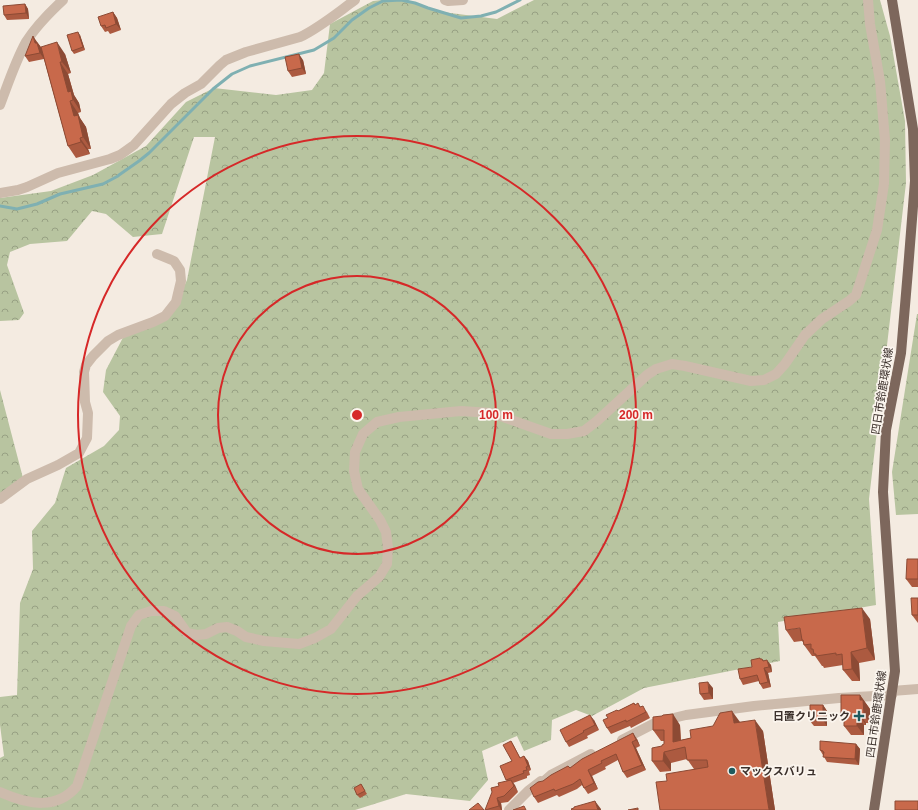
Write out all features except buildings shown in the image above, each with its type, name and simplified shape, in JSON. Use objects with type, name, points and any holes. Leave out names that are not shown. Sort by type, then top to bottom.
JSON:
[{"type":"main road","name":"四日市鈴鹿環状線","points":[[874,810],[895,671],[888,583],[884,484],[886,430],[901,353],[915,182],[913,129],[892,0]]},
{"type":"street","points":[[0,106],[27,42],[40,24],[63,0]]},
{"type":"street","points":[[0,192],[18,190],[58,173],[120,155],[134,144],[171,104],[185,93],[201,84],[226,60],[246,52],[300,37],[325,22],[355,0]]},
{"type":"street","points":[[445,0],[463,0]]},
{"type":"street","points":[[0,792],[38,808],[50,808],[62,804],[71,795],[76,786],[131,626],[139,615],[151,611],[164,611],[175,616],[187,633],[197,635],[206,634],[218,628],[227,627],[237,630],[246,637],[264,641],[299,644],[315,638],[331,629],[357,596],[379,577],[387,564],[388,548],[386,532],[380,520],[358,489],[354,471],[355,452],[363,434],[377,422],[399,417],[461,411],[492,413],[551,434],[567,434],[584,431],[647,375],[656,369],[672,364],[750,381],[764,380],[776,374],[806,335],[822,319],[856,295],[877,230],[884,184],[886,140],[880,81],[870,24],[868,0]]},
{"type":"street","points":[[0,499],[27,480],[79,453],[87,438],[88,413],[85,402],[84,372],[92,356],[108,341],[118,335],[165,316],[176,302],[181,281],[180,270],[174,261],[157,254]]},
{"type":"street","points":[[614,743],[657,722],[686,715],[754,706],[892,693],[918,689]]},
{"type":"street","points":[[509,810],[528,791],[541,781],[543,782],[551,775],[602,749]]},
{"type":"green space","points":[[407,0],[435,11],[497,19],[534,0],[880,0],[890,36],[905,121],[906,183],[869,499],[876,605],[778,622],[780,661],[644,688],[592,716],[576,710],[552,720],[551,740],[524,751],[517,736],[482,751],[488,780],[470,801],[406,794],[355,810],[0,810],[0,758],[4,756],[0,725],[0,697],[17,695],[20,603],[33,569],[32,531],[55,503],[66,468],[104,446],[119,430],[120,416],[103,392],[106,370],[128,328],[173,310],[187,280],[215,137],[194,137],[162,234],[133,237],[106,214],[92,211],[67,241],[30,244],[10,252],[7,265],[24,313],[19,320],[0,321],[0,198],[51,191],[93,175],[146,146],[186,102],[214,88],[276,95],[312,90],[324,73],[330,24],[373,1]]},
{"type":"green space","points":[[917,314],[918,514],[896,515],[892,472]]},
{"type":"green space","points":[[0,390],[23,478],[0,500]]},
{"type":"waterway","points":[[0,206],[17,209],[37,204],[60,194],[103,184],[118,176],[149,153],[213,89],[232,74],[250,66],[314,50],[334,38],[352,20],[369,8],[383,1],[401,0],[415,3],[461,18],[481,16],[496,12],[520,0]]},
{"type":"place","name":"日置クリニック","points":[[859,716]]},
{"type":"place","name":"マックスバリュ","points":[[732,771]]}]
